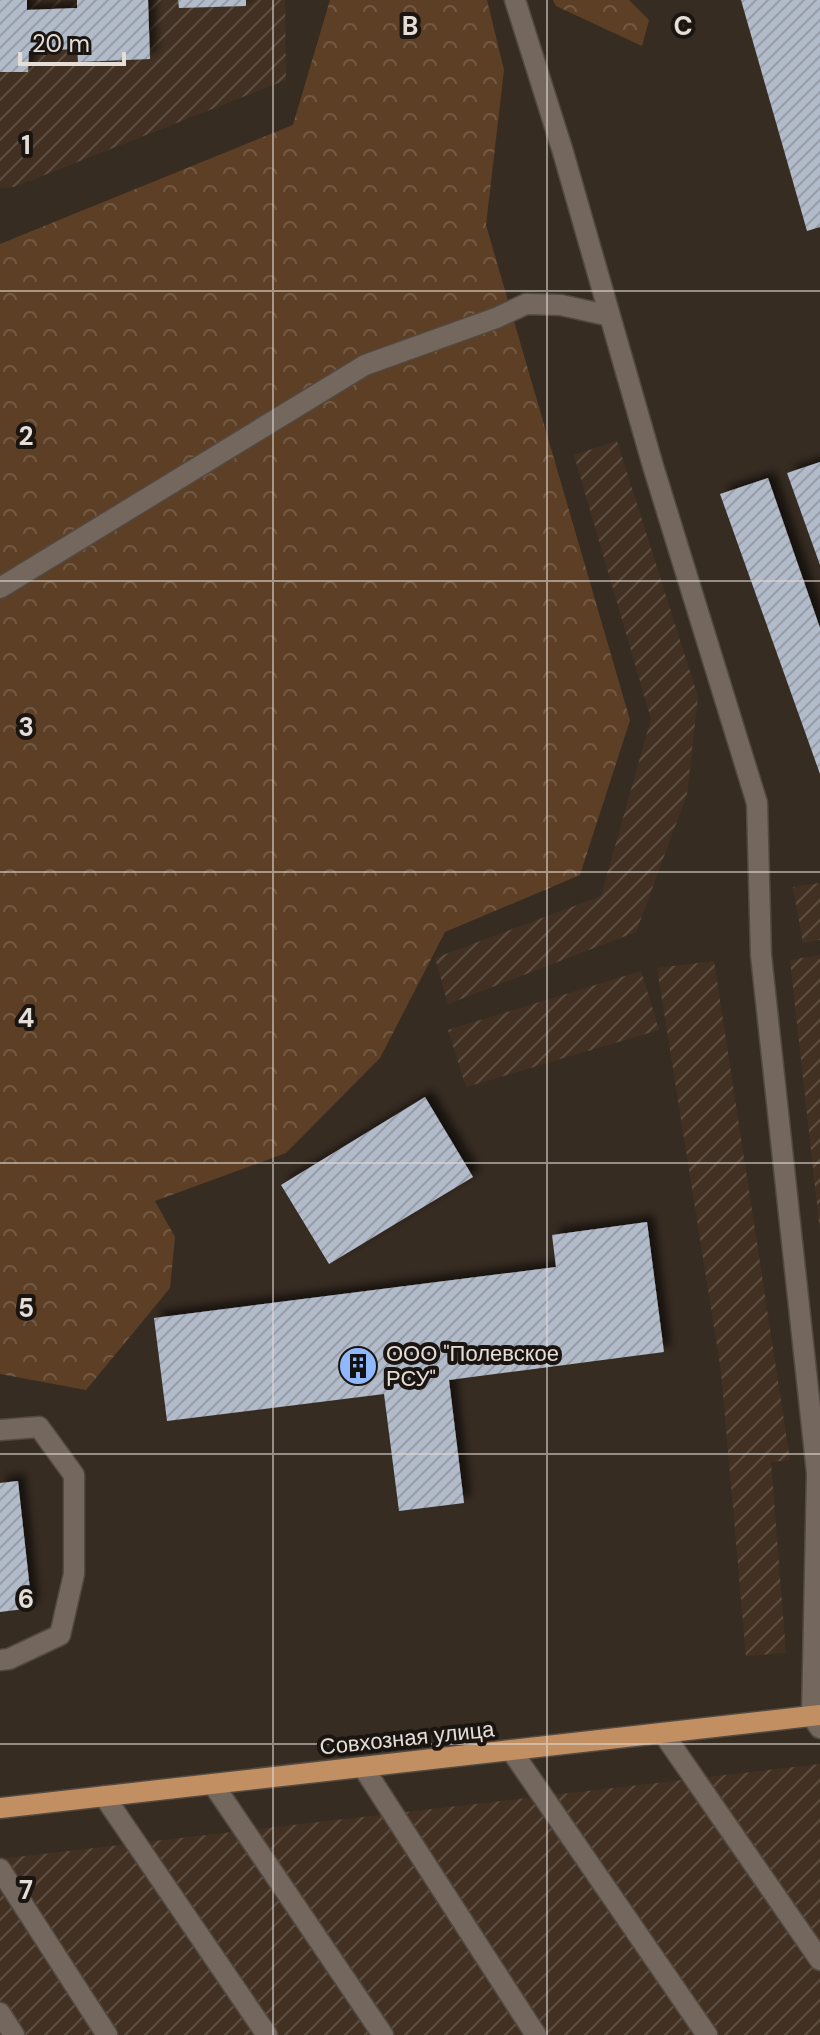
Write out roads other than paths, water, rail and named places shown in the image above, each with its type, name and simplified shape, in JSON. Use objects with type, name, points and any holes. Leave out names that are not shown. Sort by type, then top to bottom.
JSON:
[{"type":"main road","name":"Совхозная улица","points":[[0,1808],[663,1733],[817,1720]]},
{"type":"lane","points":[[515,0],[757,803],[761,955],[817,1473],[817,1720]]},
{"type":"lane","points":[[0,588],[365,365],[496,318],[526,304],[561,305],[610,316]]},
{"type":"lane","points":[[0,1430],[39,1427],[74,1475],[74,1574],[60,1635],[9,1659],[0,1660]]},
{"type":"lane","points":[[663,1733],[820,1960]]},
{"type":"lane","points":[[511,1750],[707,2035]]},
{"type":"lane","points":[[363,1767],[536,2035]]},
{"type":"lane","points":[[213,1784],[383,2035]]},
{"type":"lane","points":[[104,1796],[267,2035]]},
{"type":"lane","points":[[0,1869],[107,2035]]},
{"type":"lane","points":[[0,2013],[14,2035]]},
{"type":"place","name":"ООО \"Полевское РСУ\"","points":[[358,1366]]}]
